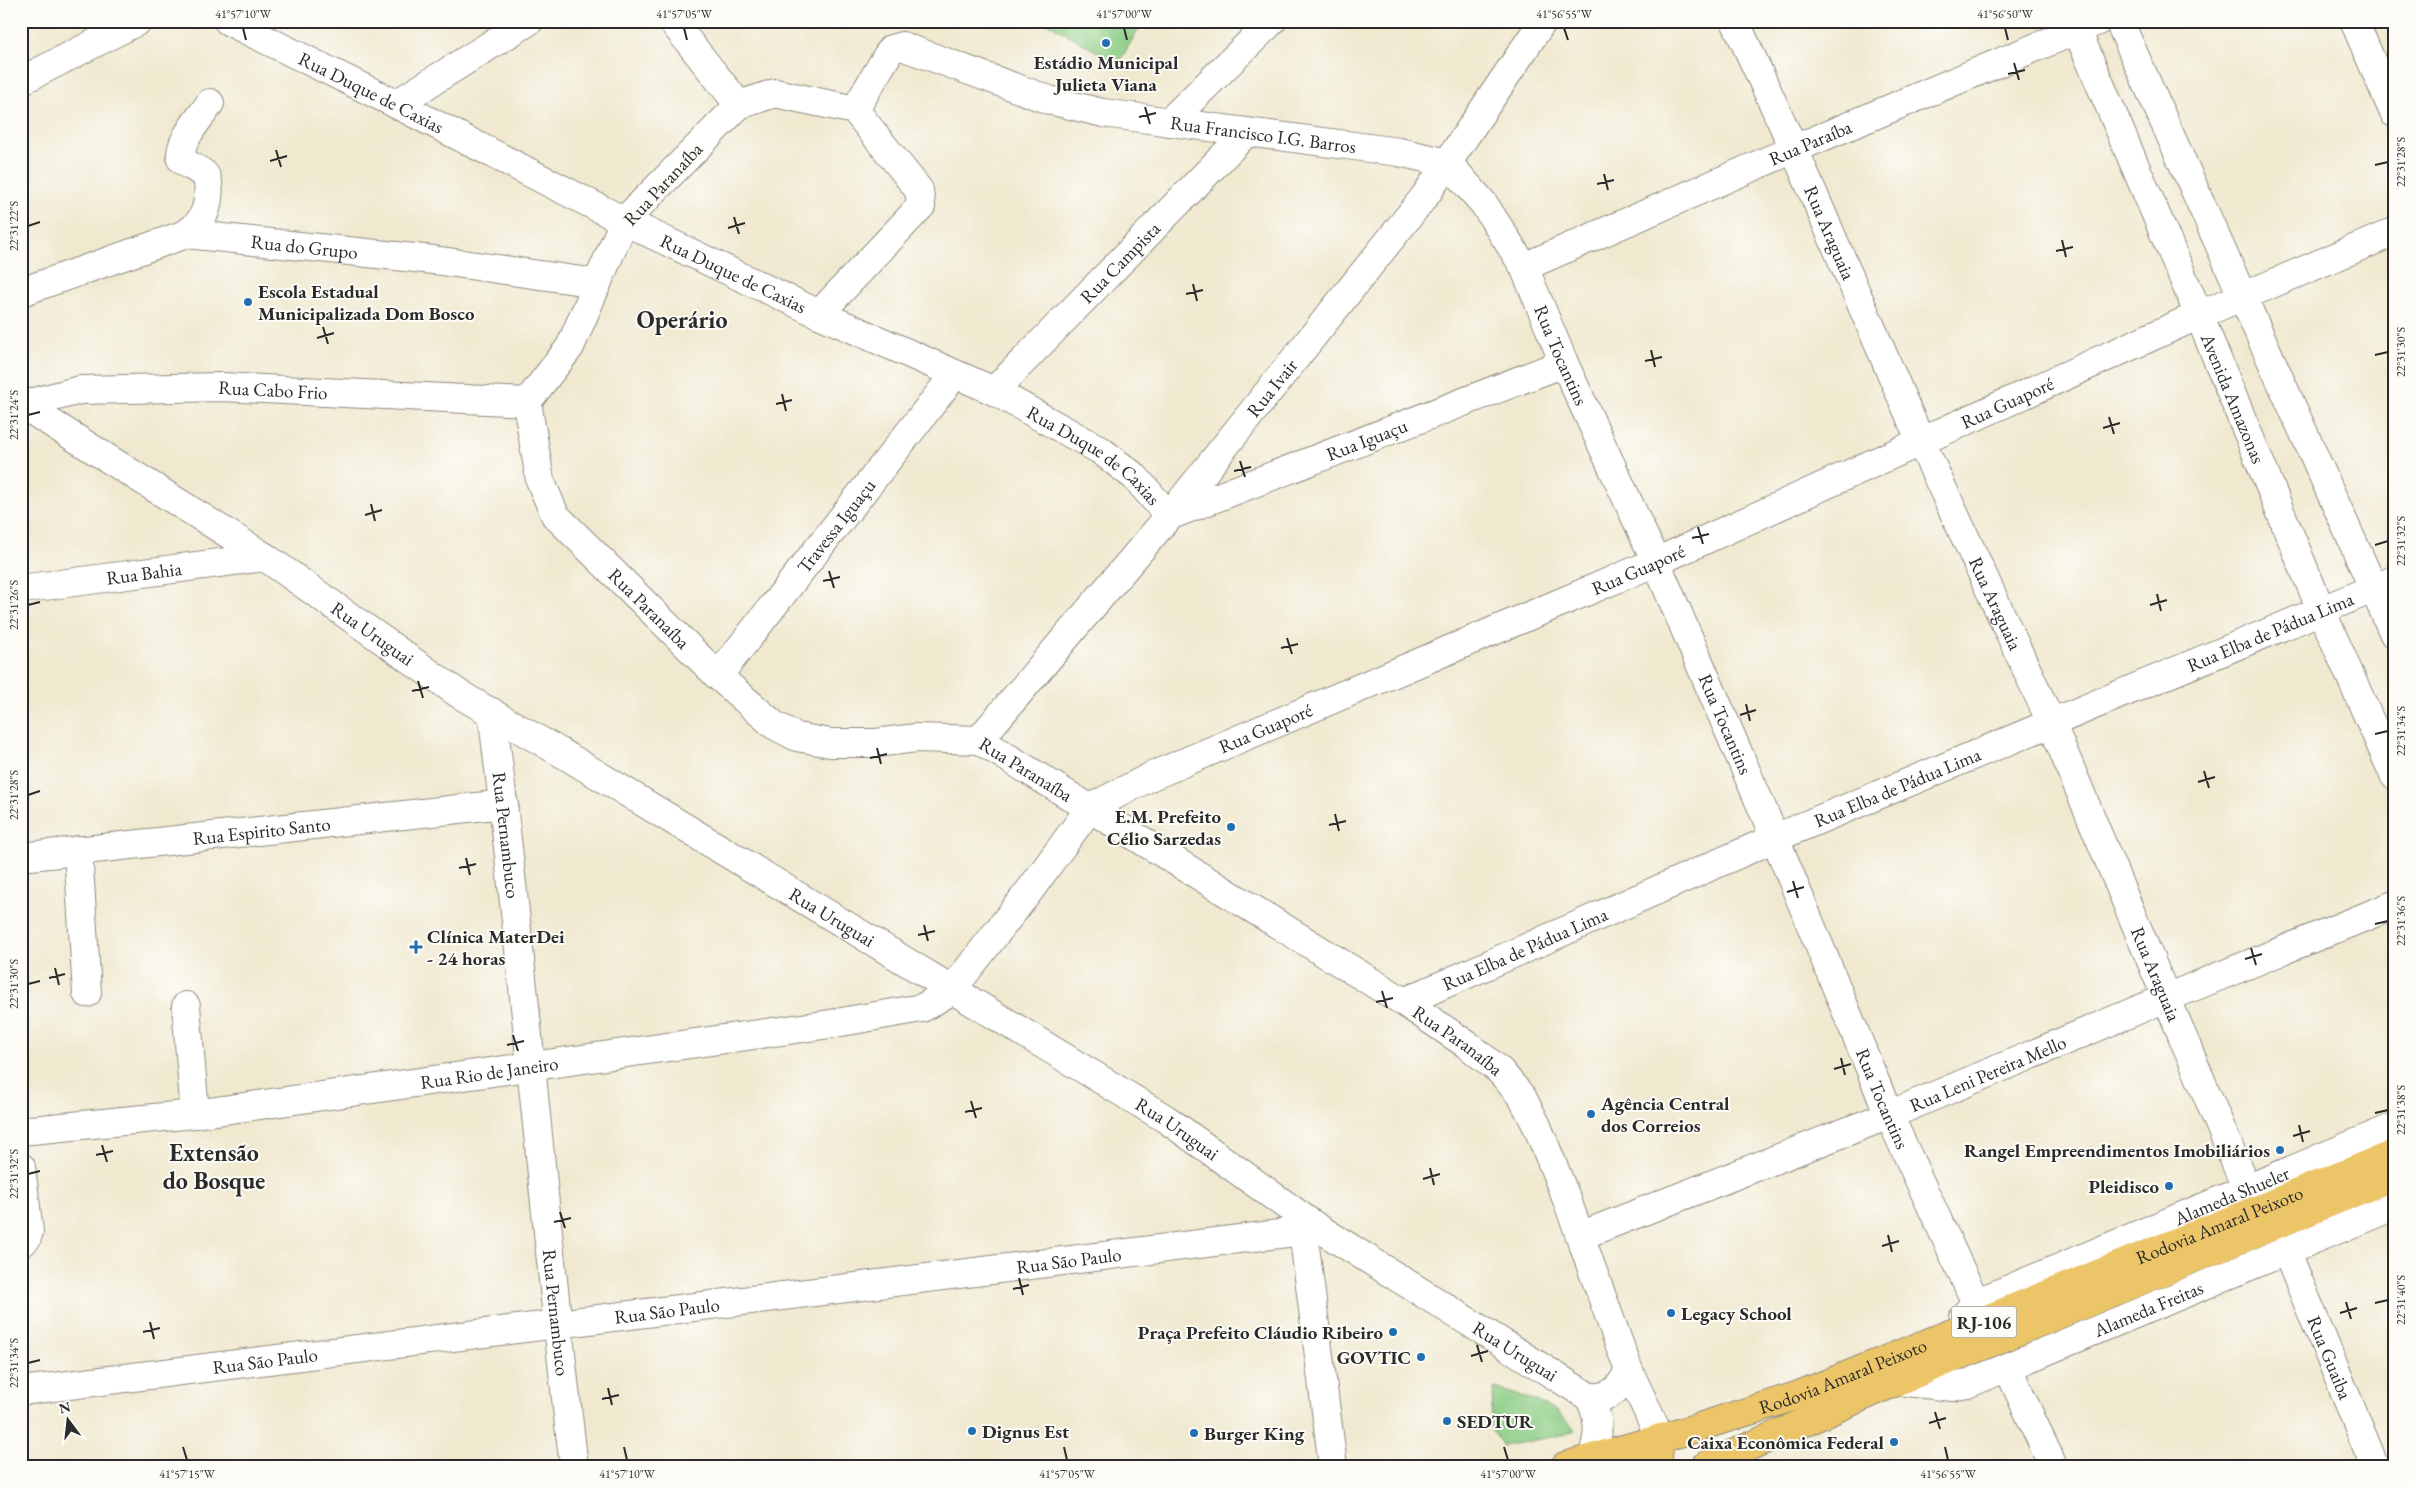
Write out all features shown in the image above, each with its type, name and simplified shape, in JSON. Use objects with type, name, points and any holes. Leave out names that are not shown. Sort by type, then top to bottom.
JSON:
[{"type":"highway","name":"Rodovia Amaral Peixoto","points":[[1565,1466],[1799,1395],[1944,1338],[2394,1154]]},
{"type":"highway","name":"Rodovia Amaral Peixoto","points":[[1706,1466],[1898,1381],[2394,1176]]},
{"type":"highway","points":[[1657,1466],[1660,1438]]},
{"type":"street","points":[[21,81],[138,21]]},
{"type":"street","name":"Rua Duque de Caxias","points":[[228,21],[624,220],[819,314],[994,391],[1100,450],[1134,477],[1169,516]]},
{"type":"street","points":[[396,104],[528,21]]},
{"type":"street","points":[[672,21],[739,105],[775,94],[856,110],[920,190],[921,206],[819,314]]},
{"type":"street","points":[[1169,122],[1272,21]]},
{"type":"street","name":"Rua Ivair","points":[[979,740],[1169,516],[1425,196],[1543,21]]},
{"type":"street","name":"Rua Araguaia","points":[[1734,21],[1794,149],[1921,442],[2051,722],[2246,1188]]},
{"type":"street","points":[[2119,21],[2243,296],[2384,584],[2394,634]]},
{"type":"street","points":[[2354,21],[2394,113]]},
{"type":"street","name":"Rua Paraíba","points":[[1524,267],[2083,24]]},
{"type":"street","name":"Avenida Amazonas","points":[[2083,24],[2199,315],[2321,610],[2394,776]]},
{"type":"street","name":"Rua Francisco I.G. Barros","points":[[856,110],[891,49],[902,46],[1049,100],[1104,113],[1398,152],[1448,163]]},
{"type":"street","points":[[186,234],[203,217],[207,205],[208,181],[203,173],[188,166],[181,159],[180,152],[210,103]]},
{"type":"street","name":"Rua Paranaíba","points":[[739,105],[624,220],[570,347],[527,402],[540,480],[555,515],[718,676],[774,725],[797,737],[830,743],[876,743],[916,738],[979,740],[1404,1002],[1469,1046],[1500,1071],[1522,1097],[1537,1126],[1630,1371],[1660,1438]]},
{"type":"street","name":"Rua Campista","points":[[994,391],[1246,133]]},
{"type":"street","name":"Rua Tocantins","points":[[1448,163],[1484,204],[1524,267],[1564,363],[1656,562],[1775,838],[1889,1116],[1976,1303]]},
{"type":"street","name":"Rua Guaporé","points":[[952,990],[1030,890],[1090,808],[1152,776],[1656,562],[2199,315],[2394,232]]},
{"type":"street","name":"Rua do Grupo","points":[[21,292],[186,234],[434,260],[596,283]]},
{"type":"street","name":"Rua Iguaçu","points":[[1169,516],[1564,363]]},
{"type":"street","name":"Travessa Iguaçu","points":[[718,676],[955,374]]},
{"type":"street","name":"Rua Cabo Frio","points":[[22,404],[80,390],[222,387],[527,402]]},
{"type":"street","name":"Rua Uruguai","points":[[22,404],[265,557],[459,694],[492,712],[1166,1119],[1307,1227],[1589,1397]]},
{"type":"street","name":"Rua Bahia","points":[[21,588],[265,557]]},
{"type":"street","name":"Rua Elba de Pádua Lima","points":[[1404,1002],[1775,838],[2384,584]]},
{"type":"street","name":"Rua Pernambuco","points":[[492,712],[504,804],[556,1323],[574,1466]]},
{"type":"street","name":"Rua Espirito Santo","points":[[21,857],[504,804]]},
{"type":"street","points":[[78,850],[88,993]]},
{"type":"street","name":"Rua Leni Pereira Mello","points":[[1580,1236],[1889,1116],[2166,998],[2394,905]]},
{"type":"street","name":"Rua Rio de Janeiro","points":[[21,1130],[195,1114],[830,1024],[922,1008],[952,990]]},
{"type":"street","points":[[186,1006],[195,1114]]},
{"type":"street","name":"Alameda Shueler","points":[[1944,1338],[1976,1303],[2394,1127]]},
{"type":"street","points":[[21,1166],[29,1231],[27,1238],[21,1244]]},
{"type":"street","name":"Alameda Freitas","points":[[1898,1381],[1957,1387],[2008,1368],[2394,1206]]},
{"type":"street","points":[[1307,1227],[1333,1466]]},
{"type":"street","name":"Rua São Paulo","points":[[21,1391],[1307,1227]]},
{"type":"street","name":"Rua Guaiba","points":[[2286,1250],[2380,1460]]},
{"type":"street","points":[[2008,1368],[2053,1466]]},
{"type":"street","points":[[1592,1457],[1599,1428],[1595,1408],[1589,1397],[1610,1395],[1617,1390],[1630,1371]]},
{"type":"green space","name":"Estádio Municipal Julieta Viana","points":[[1044,21],[1143,21],[1118,64]]},
{"type":"green space","points":[[1494,1388],[1528,1398],[1549,1407],[1559,1413],[1575,1430],[1563,1435],[1503,1446],[1490,1427]]},
{"type":"place","name":"Estádio Municipal Julieta Viana","points":[[1106,43]]},
{"type":"place","name":"Escola Estadual Municipalizada Dom Bosco","points":[[248,302]]},
{"type":"place","name":"E.M. Prefeito Célio Sarzedas","points":[[1231,827]]},
{"type":"place","name":"Clínica MaterDei - 24 horas","points":[[416,947]]},
{"type":"place","name":"Agência Central dos Correios","points":[[1591,1114]]},
{"type":"place","name":"Rangel Empreendimentos Imobiliários","points":[[2280,1150]]},
{"type":"place","name":"Pleidisco","points":[[2169,1186]]},
{"type":"place","name":"Legacy School","points":[[1671,1313]]},
{"type":"place","name":"Praça Prefeito Cláudio Ribeiro","points":[[1393,1332]]},
{"type":"place","name":"GOVTIC","points":[[1421,1357]]},
{"type":"place","name":"SEDTUR","points":[[1447,1421]]},
{"type":"place","name":"Dignus Est","points":[[972,1431]]},
{"type":"place","name":"Burger King","points":[[1194,1433]]},
{"type":"place","name":"Caixa Econômica Federal","points":[[1894,1442]]},
{"type":"district","name":"Operário","points":[[682,319]]},
{"type":"district","name":"Extensão do Bosque","points":[[214,1166]]}]
